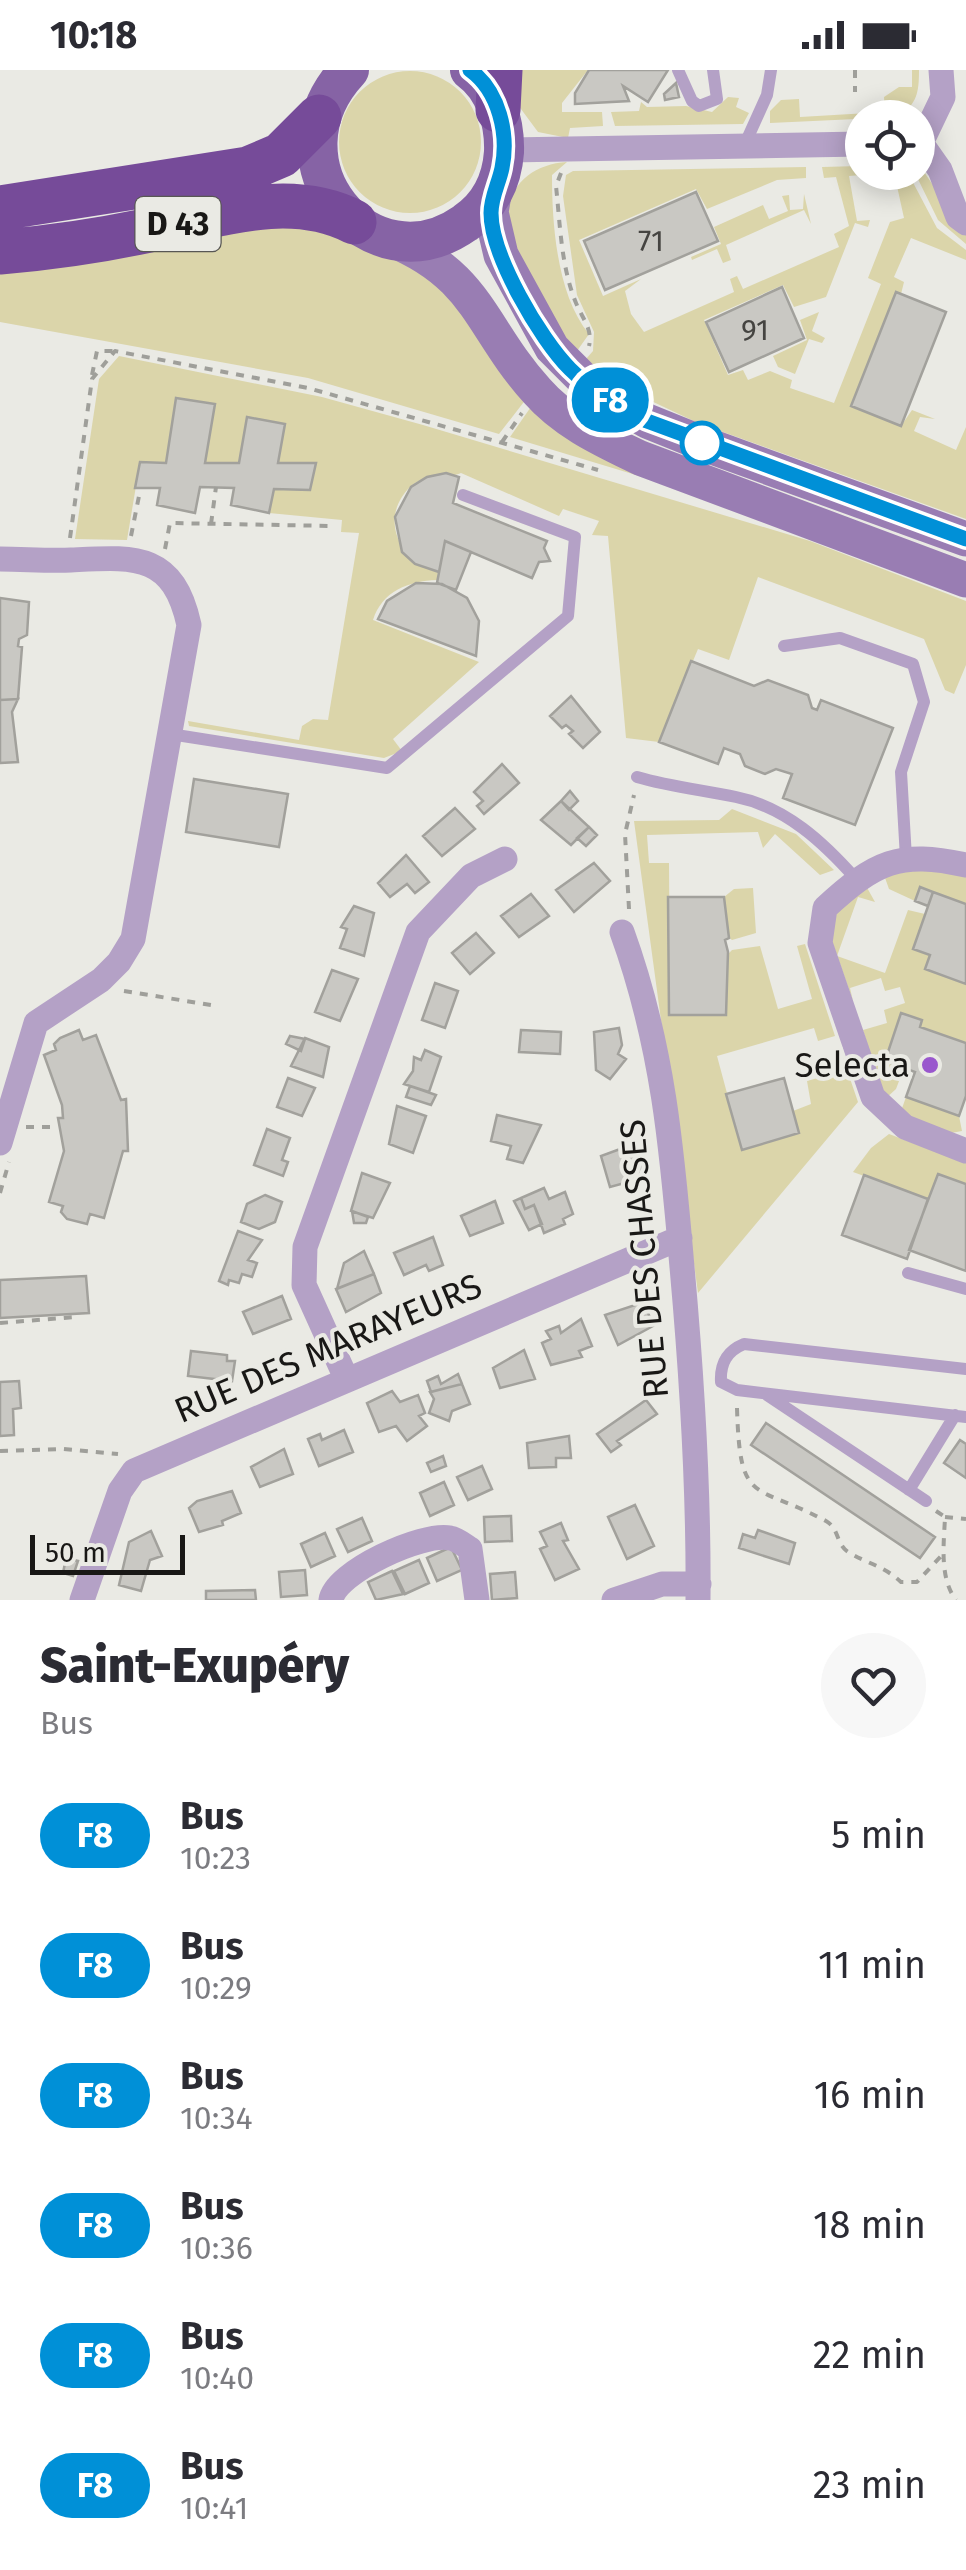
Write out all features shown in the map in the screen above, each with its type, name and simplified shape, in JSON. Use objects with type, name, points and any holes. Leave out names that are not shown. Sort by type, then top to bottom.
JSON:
[{"type":"highway","name":"D 43","points":[[0,208],[248,168],[281,154],[319,117]]},
{"type":"highway","name":"D 43","points":[[0,252],[96,240],[272,206],[323,208],[370,229]]},
{"type":"main road","points":[[349,70],[325,100],[316,137],[321,175],[338,206],[370,229],[432,239],[453,232],[484,207],[495,189]]},
{"type":"main road","points":[[470,70],[487,87],[501,110],[490,212],[501,256],[552,348],[594,390],[647,421],[704,444],[966,539]]},
{"type":"main road","name":"D 43","points":[[370,229],[450,272],[478,304],[537,392],[592,435],[654,464],[966,580]]},
{"type":"street","points":[[935,111],[942,97],[941,70]]},
{"type":"street","points":[[501,110],[744,146],[845,144]]},
{"type":"street","points":[[935,163],[958,217],[966,223]]},
{"type":"street","points":[[0,559],[124,556],[165,572],[182,593],[188,625],[133,938],[120,962],[101,980],[36,1023],[10,1135]]},
{"type":"street","points":[[966,865],[923,855],[872,868],[825,908],[820,943],[873,1098],[905,1127],[966,1150]]},
{"type":"street","points":[[346,1378],[304,1285],[305,1247],[418,932],[471,876],[505,859]]},
{"type":"street","name":"RUE DES CHASSES","points":[[614,1600],[662,1584],[698,1592],[696,1457],[672,1135],[640,982],[622,932]]},
{"type":"street","name":"RUE DES MARAYEURS","points":[[82,1600],[120,1491],[134,1471],[680,1238]]},
{"type":"street","points":[[331,1600],[332,1589],[343,1576],[434,1538],[452,1538],[470,1549],[477,1600]]},
{"type":"lane","points":[[678,70],[686,92],[699,106],[717,100],[719,88],[713,70]]},
{"type":"lane","points":[[744,146],[767,95],[771,70]]},
{"type":"lane","points":[[170,734],[388,768],[568,616],[574,537],[463,495]]},
{"type":"lane","points":[[784,646],[840,638],[913,664],[924,702],[901,772],[906,858]]},
{"type":"lane","points":[[638,777],[676,789],[740,797],[777,811],[817,838],[856,879]]},
{"type":"lane","points":[[908,1273],[966,1289]]},
{"type":"lane","points":[[909,1490],[961,1416],[737,1390],[721,1382],[720,1369],[731,1349],[744,1344],[966,1369]]},
{"type":"lane","points":[[765,1393],[926,1501]]},
{"type":"path","points":[[855,70],[855,92]]},
{"type":"path","points":[[568,168],[558,176],[556,186],[574,299],[591,333],[586,353]]},
{"type":"path","points":[[70,541],[97,351],[116,351],[308,388],[614,475]]},
{"type":"path","points":[[92,379],[116,351]]},
{"type":"path","points":[[502,442],[522,412]]},
{"type":"path","points":[[211,524],[216,487]]},
{"type":"path","points":[[130,543],[139,496]]},
{"type":"path","points":[[164,555],[170,524],[334,526]]},
{"type":"path","points":[[622,932],[630,915],[626,834],[638,777]]},
{"type":"path","points":[[10,1135],[56,1126]]},
{"type":"path","points":[[0,1323],[76,1317]]},
{"type":"path","points":[[737,1390],[741,1466],[762,1494],[832,1524],[848,1552],[880,1565],[901,1582],[917,1582],[944,1554]]},
{"type":"path","points":[[0,1452],[63,1449],[158,1459]]},
{"type":"path","points":[[926,1501],[945,1517],[966,1519]]},
{"type":"path","points":[[945,1517],[944,1554],[949,1590],[956,1600]]},
{"type":"shaded area","points":[[512,70],[588,70],[562,103],[562,112],[602,112],[603,126],[570,128],[568,138],[538,132],[518,105]]},
{"type":"shaded area","points":[[912,70],[919,70],[914,100],[884,100],[899,87],[912,87]]},
{"type":"shaded area","points":[[410,71],[437,76],[460,92],[476,115],[481,142],[476,169],[460,192],[437,208],[410,213],[383,208],[360,192],[344,169],[339,142],[344,115],[360,92],[383,76]]},
{"type":"shaded area","points":[[728,97],[739,98],[736,107],[749,113],[743,124],[615,126],[611,112],[639,111],[641,102],[647,107],[686,106],[712,112]]},
{"type":"shaded area","points":[[799,99],[800,117],[845,114],[845,120],[770,123],[770,111],[781,100]]},
{"type":"shaded area","points":[[567,162],[552,175],[553,215],[563,280],[589,334],[577,351],[537,292],[508,228],[510,201],[522,181],[542,168]]},
{"type":"shaded area","points":[[845,166],[845,190],[851,190],[857,221],[870,220],[868,227],[855,223],[826,297],[794,307],[783,285],[704,320],[728,375],[743,370],[748,380],[770,371],[792,380],[790,388],[834,403],[881,284],[868,278],[890,222],[904,218],[898,190],[917,190],[937,228],[966,250],[966,260],[911,238],[894,277],[904,282],[901,294],[896,293],[901,426],[912,410],[935,419],[920,417],[914,431],[956,450],[966,427],[966,519],[698,423],[615,384],[586,359],[593,351],[594,332],[577,295],[563,196],[566,175],[573,171],[806,167],[806,178],[777,180],[707,209],[696,189],[579,240],[603,296],[641,279],[625,291],[631,314],[644,332],[734,292],[730,279],[737,276],[743,289],[839,247],[834,234],[849,226],[836,177],[824,178],[822,167]]},
{"type":"shaded area","points":[[935,188],[966,234],[966,244],[938,220],[923,190]]},
{"type":"shaded area","points":[[804,194],[811,224],[804,210],[726,245],[731,260],[723,263],[717,249],[692,260],[691,257],[721,244],[714,227],[763,205],[769,219],[788,211],[782,196],[789,195],[790,210],[803,209]]},
{"type":"shaded area","points":[[296,219],[427,267],[530,394],[499,434],[308,378],[0,322],[0,273]]},
{"type":"shaded area","points":[[819,312],[812,331],[825,338],[822,343],[809,339],[795,374],[778,367],[773,356],[807,340],[800,320]]},
{"type":"shaded area","points":[[119,356],[322,397],[810,541],[966,601],[966,665],[954,694],[945,690],[924,639],[758,577],[729,660],[698,649],[659,742],[626,738],[608,536],[592,535],[599,521],[563,509],[559,516],[461,473],[423,479],[400,499],[395,525],[398,538],[413,559],[438,572],[437,580],[416,583],[390,595],[373,620],[479,662],[393,739],[402,751],[384,758],[189,726],[188,721],[299,740],[302,726],[313,719],[328,720],[359,533],[341,532],[342,520],[269,513],[274,489],[310,490],[315,463],[278,463],[284,424],[247,417],[239,463],[205,463],[214,404],[177,398],[166,463],[140,462],[127,540],[75,539],[99,379]]},
{"type":"shaded area","points":[[535,401],[765,514],[510,437]]},
{"type":"shaded area","points":[[732,809],[796,834],[834,870],[820,875],[775,834],[763,848],[758,832],[647,835],[649,863],[669,863],[670,1015],[732,950],[760,946],[778,1009],[812,999],[797,946],[805,944],[835,1036],[818,1041],[814,1028],[717,1056],[742,1149],[799,1133],[793,1111],[811,1104],[807,1081],[828,1075],[824,1062],[843,1058],[858,1102],[698,1293],[634,821],[719,820]]},
{"type":"shaded area","points":[[912,864],[966,875],[966,904],[921,887],[915,901],[889,889],[884,875]]},
{"type":"shaded area","points":[[865,884],[875,902],[858,897],[837,956],[827,927],[831,915]]},
{"type":"shaded area","points":[[753,888],[756,933],[732,940],[725,934],[724,897],[734,889]]},
{"type":"shaded area","points":[[908,910],[925,914],[914,949],[930,955],[926,969],[966,984],[966,1043],[920,1027],[922,1020],[901,1013],[885,1061],[904,1068],[896,1089],[884,1100],[863,1030],[887,1023],[884,1010],[905,1003],[900,987],[885,991],[881,978],[850,988],[853,1001],[837,956],[885,973]]},
{"type":"shaded area","points":[[906,1097],[959,1116],[962,1131],[951,1133],[900,1114]]},
{"type":"shaded area","points":[[889,1134],[966,1163],[966,1184],[938,1174],[928,1199],[853,1172],[871,1148]]},
{"type":"building","points":[[589,70],[668,70],[648,102],[623,86],[629,101],[575,104],[575,93]]},
{"type":"building","points":[[676,83],[679,97],[665,100],[664,94]]},
{"type":"building","points":[[696,192],[718,241],[605,290],[584,241]]},
{"type":"building","points":[[782,287],[804,338],[729,372],[706,322]]},
{"type":"building","points":[[896,292],[946,312],[901,426],[851,406]]},
{"type":"building","points":[[176,398],[215,404],[205,463],[239,463],[247,417],[285,424],[278,463],[316,463],[310,490],[274,489],[269,513],[231,505],[234,488],[200,487],[195,513],[157,505],[160,488],[135,488],[140,462],[166,463]]},
{"type":"building","points":[[446,473],[459,477],[453,503],[547,541],[544,548],[550,561],[539,562],[532,578],[445,541],[439,572],[415,564],[402,552],[395,517],[411,487],[427,477]]},
{"type":"building","points":[[445,541],[471,552],[456,590],[437,583]]},
{"type":"building","points":[[416,583],[442,584],[467,598],[479,621],[476,656],[378,619],[387,601]]},
{"type":"building","points":[[0,598],[29,602],[27,635],[19,639],[18,646],[22,647],[18,699],[0,700]]},
{"type":"building","points":[[691,661],[754,686],[768,680],[808,695],[812,708],[817,710],[821,700],[893,728],[855,825],[783,798],[792,774],[776,769],[765,774],[745,766],[740,754],[724,748],[718,764],[659,742]]},
{"type":"building","points":[[571,696],[600,732],[583,748],[569,734],[573,731],[566,725],[562,728],[550,716]]},
{"type":"building","points":[[18,699],[12,712],[18,762],[0,763],[0,700]]},
{"type":"building","points":[[502,764],[519,783],[484,814],[477,806],[483,801],[474,792]]},
{"type":"building","points":[[194,779],[288,794],[279,847],[186,832]]},
{"type":"building","points":[[570,791],[578,801],[569,810],[561,801]]},
{"type":"building","points":[[561,801],[589,827],[571,845],[541,820]]},
{"type":"building","points":[[455,808],[475,829],[442,856],[423,836]]},
{"type":"building","points":[[589,827],[597,835],[586,846],[577,838]]},
{"type":"building","points":[[406,855],[429,882],[415,893],[407,884],[390,897],[378,883]]},
{"type":"building","points":[[594,863],[610,881],[574,912],[556,890]]},
{"type":"building","points":[[920,887],[933,892],[928,906],[915,901]]},
{"type":"building","points":[[933,892],[966,904],[966,984],[925,969],[930,955],[913,949]]},
{"type":"building","points":[[531,894],[549,916],[519,937],[501,916]]},
{"type":"building","points":[[668,897],[724,897],[729,938],[725,940],[726,1015],[669,1015]]},
{"type":"building","points":[[354,906],[374,913],[364,956],[340,948],[347,929],[341,927]]},
{"type":"building","points":[[476,933],[494,953],[470,974],[452,953]]},
{"type":"building","points":[[332,970],[358,979],[340,1021],[315,1012]]},
{"type":"building","points":[[435,983],[458,991],[445,1028],[422,1020]]},
{"type":"building","name":"Selecta","points":[[901,1013],[922,1020],[920,1027],[966,1043],[966,1096],[959,1116],[906,1097],[915,1072],[885,1061]]},
{"type":"building","points":[[619,1028],[622,1045],[618,1054],[626,1059],[610,1079],[596,1070],[594,1032]]},
{"type":"building","points":[[79,1030],[83,1040],[96,1035],[121,1100],[126,1099],[128,1151],[123,1151],[104,1218],[90,1214],[87,1224],[67,1219],[61,1212],[63,1206],[49,1202],[64,1151],[58,1118],[63,1118],[44,1055],[56,1050],[54,1044],[60,1038]]},
{"type":"building","points":[[521,1030],[561,1032],[560,1054],[519,1052]]},
{"type":"building","points":[[290,1036],[305,1039],[301,1051],[286,1044]]},
{"type":"building","points":[[305,1038],[329,1047],[323,1077],[291,1066]]},
{"type":"building","points":[[425,1050],[441,1057],[429,1092],[404,1084],[413,1071],[414,1057],[421,1060]]},
{"type":"building","points":[[288,1078],[315,1088],[302,1116],[277,1107]]},
{"type":"building","points":[[784,1078],[799,1133],[742,1150],[726,1094]]},
{"type":"building","points":[[410,1086],[436,1095],[431,1105],[406,1097]]},
{"type":"building","points":[[397,1106],[426,1116],[413,1153],[389,1144]]},
{"type":"building","points":[[497,1115],[541,1125],[523,1163],[507,1159],[511,1146],[491,1141]]},
{"type":"building","points":[[267,1129],[290,1138],[282,1160],[288,1162],[283,1176],[254,1165]]},
{"type":"building","points":[[631,1145],[633,1153],[639,1150],[647,1177],[610,1187],[601,1156]]},
{"type":"building","points":[[362,1173],[390,1183],[373,1218],[351,1211]]},
{"type":"building","points":[[938,1174],[966,1184],[966,1271],[909,1250]]},
{"type":"building","points":[[864,1175],[928,1199],[907,1259],[842,1235]]},
{"type":"building","points":[[544,1188],[549,1199],[565,1192],[573,1214],[563,1219],[565,1224],[544,1233],[534,1205],[525,1209],[521,1198]]},
{"type":"building","points":[[265,1195],[282,1202],[275,1222],[259,1229],[241,1222],[247,1204]]},
{"type":"building","points":[[521,1198],[525,1209],[534,1205],[542,1224],[529,1230],[514,1201]]},
{"type":"building","points":[[495,1201],[503,1223],[470,1236],[461,1216]]},
{"type":"building","points":[[352,1211],[368,1217],[366,1223],[354,1223]]},
{"type":"building","points":[[238,1231],[262,1240],[248,1260],[257,1263],[252,1277],[242,1274],[239,1283],[229,1280],[228,1285],[219,1281]]},
{"type":"building","points":[[433,1237],[443,1265],[429,1271],[426,1265],[404,1275],[394,1253]]},
{"type":"building","points":[[364,1251],[374,1274],[337,1289],[344,1263]]},
{"type":"building","points":[[374,1274],[381,1293],[346,1312],[336,1289]]},
{"type":"building","points":[[86,1276],[89,1313],[0,1318],[0,1280]]},
{"type":"building","points":[[282,1296],[291,1319],[253,1334],[243,1312]]},
{"type":"building","points":[[644,1302],[653,1326],[618,1345],[605,1315]]},
{"type":"building","points":[[581,1319],[592,1346],[579,1351],[582,1357],[551,1365],[542,1343],[551,1339],[546,1331],[559,1326],[561,1333]]},
{"type":"building","points":[[524,1350],[535,1379],[500,1388],[493,1368]]},
{"type":"building","points":[[191,1351],[227,1355],[227,1361],[235,1361],[232,1381],[188,1376]]},
{"type":"building","points":[[458,1374],[462,1384],[431,1392],[427,1381],[438,1376],[441,1384]]},
{"type":"building","points":[[19,1381],[21,1408],[13,1409],[14,1435],[0,1436],[0,1382]]},
{"type":"building","points":[[462,1384],[470,1404],[452,1411],[449,1421],[429,1413],[434,1399],[430,1392]]},
{"type":"building","points":[[392,1391],[400,1402],[418,1395],[425,1413],[419,1416],[427,1426],[407,1441],[396,1426],[379,1432],[367,1403]]},
{"type":"building","points":[[646,1400],[657,1414],[617,1441],[621,1445],[611,1452],[597,1434]]},
{"type":"building","points":[[766,1423],[935,1537],[920,1558],[751,1445]]},
{"type":"building","points":[[344,1430],[353,1452],[319,1466],[308,1439],[320,1434],[322,1440]]},
{"type":"building","points":[[569,1436],[571,1458],[556,1458],[556,1467],[529,1468],[527,1443]]},
{"type":"building","points":[[960,1440],[966,1444],[966,1478],[944,1463]]},
{"type":"building","points":[[284,1449],[293,1474],[260,1487],[251,1467]]},
{"type":"building","points":[[443,1456],[446,1466],[431,1472],[427,1463]]},
{"type":"building","points":[[482,1466],[492,1489],[468,1500],[457,1477]]},
{"type":"building","points":[[444,1482],[454,1505],[430,1516],[420,1493]]},
{"type":"building","points":[[232,1491],[241,1513],[222,1521],[223,1525],[199,1532],[189,1508],[197,1501]]},
{"type":"building","points":[[635,1505],[654,1546],[627,1559],[608,1517]]},
{"type":"building","points":[[511,1516],[512,1541],[485,1542],[484,1517]]},
{"type":"building","points":[[362,1518],[372,1541],[348,1552],[337,1529]]},
{"type":"building","points":[[561,1523],[568,1540],[563,1541],[579,1569],[555,1580],[540,1549],[547,1546],[540,1532]]},
{"type":"building","points":[[758,1530],[795,1543],[789,1564],[739,1548],[743,1534],[755,1538]]},
{"type":"building","points":[[151,1531],[162,1556],[150,1560],[141,1591],[119,1585],[129,1542]]},
{"type":"building","points":[[325,1533],[335,1556],[311,1567],[301,1544]]},
{"type":"building","points":[[451,1547],[462,1570],[437,1581],[427,1558]]},
{"type":"building","points":[[66,1558],[78,1561],[73,1576],[63,1573]]},
{"type":"building","points":[[419,1560],[429,1583],[405,1594],[394,1571]]},
{"type":"building","points":[[305,1570],[307,1595],[281,1597],[279,1572]]},
{"type":"building","points":[[392,1571],[403,1594],[376,1600],[368,1582]]},
{"type":"building","points":[[515,1572],[517,1598],[492,1600],[490,1574]]},
{"type":"building","points":[[255,1590],[256,1600],[206,1600],[206,1591]]},
{"type":"bus line","name":"F8","points":[[470,70],[487,87],[502,128],[502,166],[490,212],[501,256],[532,315],[570,370],[618,406],[647,421],[966,539]]},
{"type":"place","name":"Selecta","points":[[930,1065]]}]
